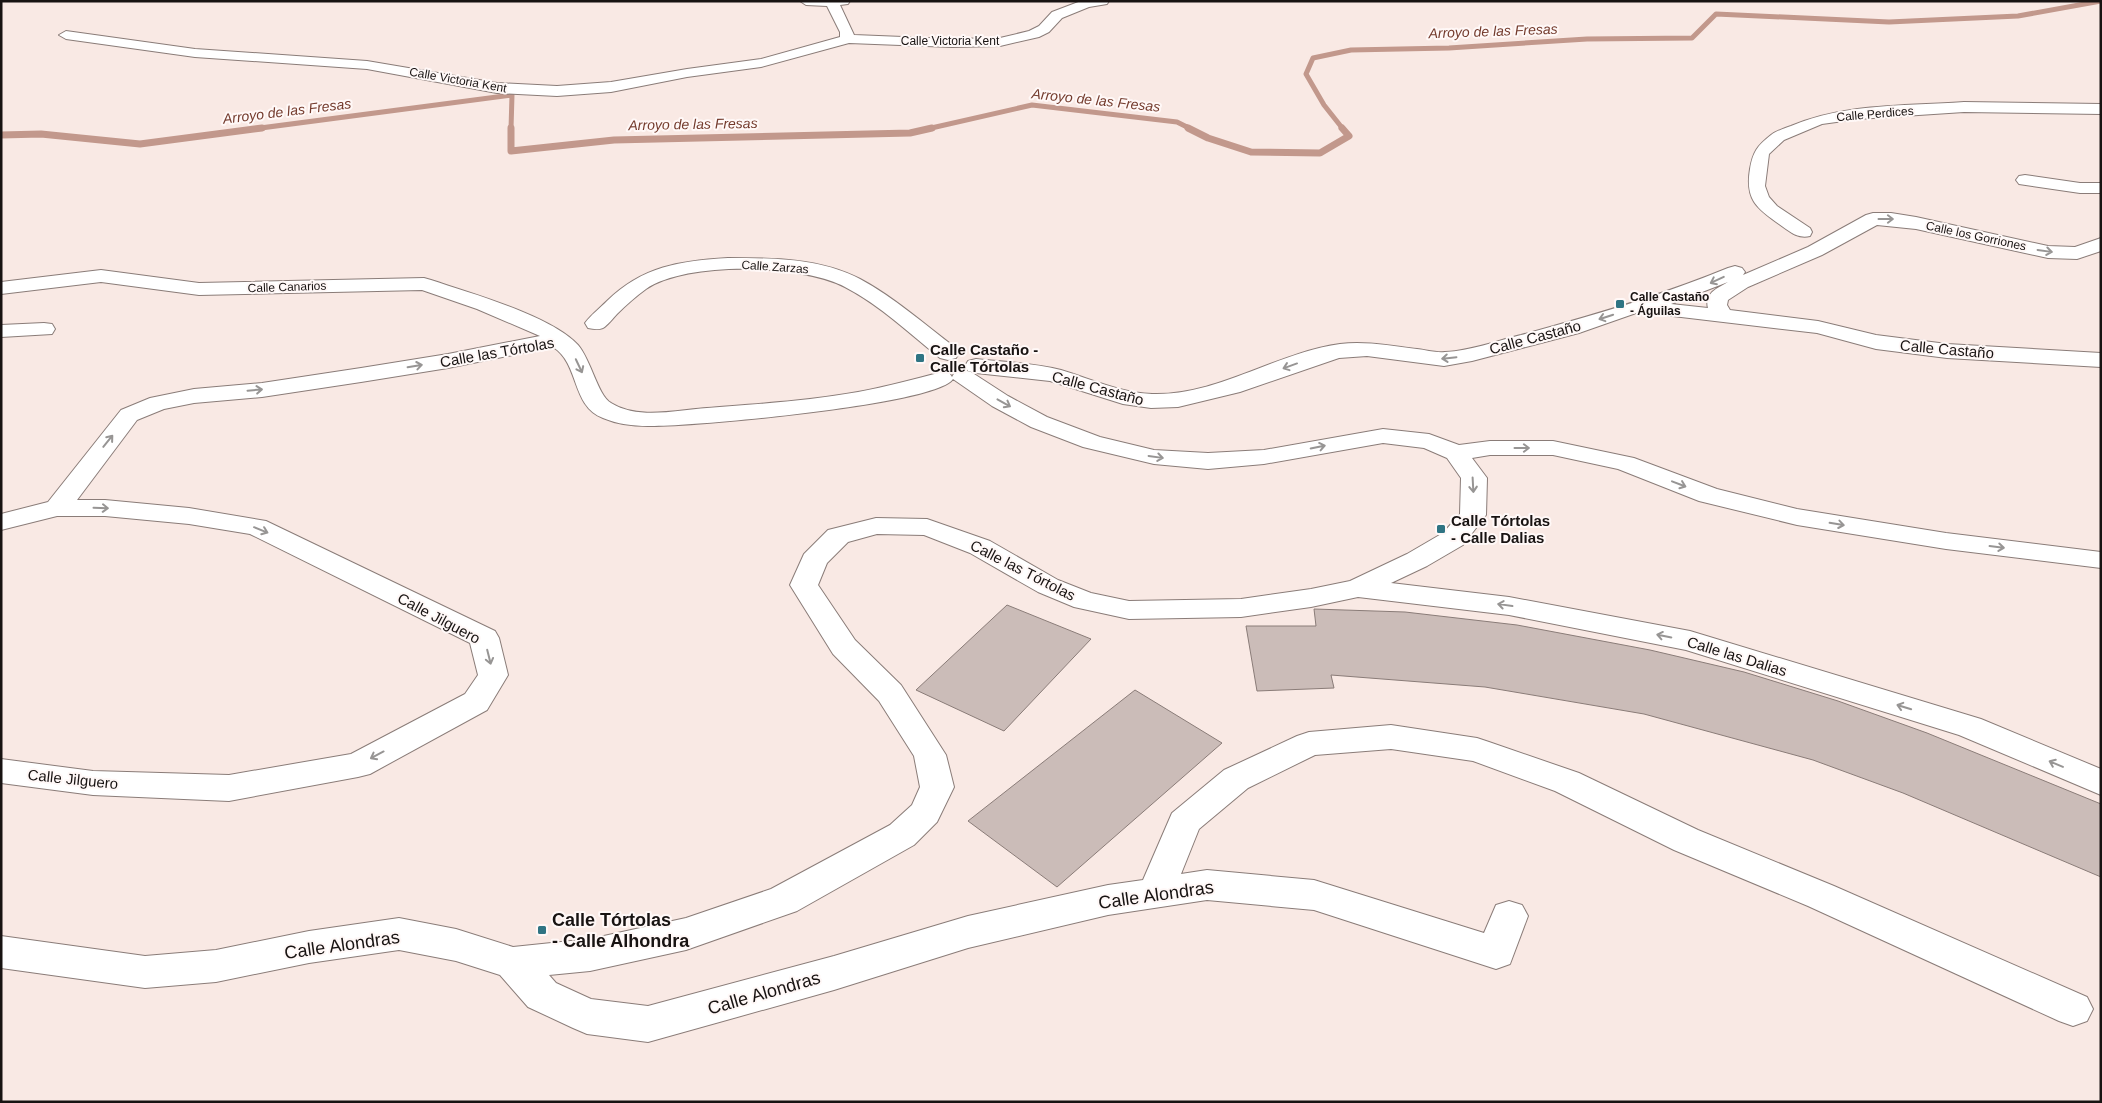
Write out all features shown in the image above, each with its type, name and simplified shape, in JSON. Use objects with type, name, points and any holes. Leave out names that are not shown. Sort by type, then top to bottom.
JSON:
[{"type":"street","points":[[806,1],[838,2],[847,38]]},
{"type":"street","name":"Calle Victoria Kent","points":[[66,35],[196,53],[367,65],[497,88],[557,91],[611,87],[687,73],[761,64],[819,49],[847,38],[980,44],[1009,40],[1034,34],[1044,29],[1056,15],[1103,1]]},
{"type":"street","name":"Calle Perdices","points":[[1803,232],[1771,210],[1760,199],[1756,186],[1761,153],[1778,137],[1818,120],[1858,114],[1964,107],[2101,109]]},
{"type":"street","points":[[2025,180],[2080,188],[2101,188]]},
{"type":"street","name":"Calle los Gorriones","points":[[1722,315],[1717,305],[1718,297],[1741,283],[1815,251],[1873,220],[1891,219],[2048,252],[2077,253],[2101,244]]},
{"type":"street","points":[[1638,306],[1682,294],[1792,249],[1800,242],[1799,236],[1803,232],[1827,230],[1852,232]]},
{"type":"street","name":"Calle Zarzas","points":[[596,323],[634,288],[658,275],[692,266],[740,264],[784,266],[828,272],[852,282],[957,369]]},
{"type":"street","name":"Calle Canarios","points":[[1,288],[101,276],[199,289],[424,284],[484,305],[548,332],[562,341]]},
{"type":"street","name":"Calle Castaño","points":[[957,369],[1013,368],[1053,375],[1123,397],[1151,401],[1178,400],[1232,387],[1315,357],[1339,351],[1367,349],[1444,359],[1472,354],[1572,328],[1638,306],[1818,327],[1876,342],[1947,351],[2101,360]]},
{"type":"street","points":[[1,331],[44,329]]},
{"type":"street","name":"Calle las Tórtolas","points":[[58,508],[129,415],[158,403],[194,396],[262,390],[371,374],[553,340],[562,341],[568,345],[595,403],[610,413],[631,418],[660,419],[827,405],[907,390],[957,369]]},
{"type":"street","points":[[957,369],[1000,401],[1039,422],[1092,442],[1154,457],[1208,461],[1264,457],[1383,436],[1429,441],[1456,453],[1490,448],[1553,448],[1625,463],[1708,495],[1797,517],[1946,541],[2101,560]]},
{"type":"street","name":"Calle las Tórtolas","points":[[513,963],[590,955],[686,934],[784,900],[902,835],[925,813],[937,787],[930,755],[890,693],[844,647],[804,585],[814,560],[838,536],[876,526],[927,527],[980,547],[1048,586],[1084,601],[1129,610],[1241,608],[1311,598],[1358,588],[1416,560],[1453,539],[1473,515],[1474,478],[1456,453]]},
{"type":"street","name":"Calle Jilguero","points":[[1,522],[58,508],[104,508],[189,516],[257,527],[484,638],[493,675],[476,702],[358,765],[229,788],[93,783],[1,771]]},
{"type":"street","name":"Calle las Dalias","points":[[1358,588],[1509,606],[1690,641],[1970,728],[2101,783]]},
{"type":"street","points":[[1156,892],[1184,822],[1236,779],[1309,744],[1391,738],[1477,750],[1567,782],[1686,840],[1830,900],[2073,1009]]},
{"type":"street","name":"Calle Alondras","points":[[1,952],[146,972],[216,966],[309,947],[399,934],[456,945],[513,963],[542,995],[587,1016],[648,1024],[834,973],[968,932],[1108,900],[1207,885],[1314,895],[1496,953],[1509,916]]},
{"type":"building","points":[[1007,605],[1091,639],[1004,731],[916,690]]},
{"type":"building","points":[[1314,609],[1405,612],[1517,625],[1650,650],[1744,672],[1838,701],[1927,733],[2101,804],[2101,877],[1903,793],[1813,760],[1644,714],[1485,687],[1331,675],[1334,688],[1257,691],[1246,626],[1316,626]]},
{"type":"building","points":[[1135,690],[1222,743],[1057,887],[968,821]]},
{"type":"waterway","name":"Arroyo de las Fresas","points":[[1343,129],[1324,105],[1306,74],[1313,58],[1351,50],[1449,48],[1587,39],[1692,38],[1716,14],[1889,22],[2018,16],[2101,1]]},
{"type":"waterway","name":"Arroyo de las Fresas","points":[[253,129],[512,95],[511,129]]},
{"type":"waterway","name":"Arroyo de las Fresas","points":[[927,129],[1032,105],[1177,122],[1191,129]]},
{"type":"waterway","name":"Arroyo de las Fresas","points":[[1,135],[41,134],[140,144],[262,128]]},
{"type":"waterway","name":"Arroyo de las Fresas","points":[[511,129],[511,151],[614,140],[910,133],[932,128]]},
{"type":"waterway","name":"Arroyo de las Fresas","points":[[1188,128],[1208,138],[1251,152],[1320,153],[1349,136],[1342,128]]},
{"type":"place","name":"Calle Castaño - Águilas","points":[[1620,304]]},
{"type":"place","name":"Calle Castaño - Calle Tórtolas","points":[[920,358]]},
{"type":"place","name":"Calle Tórtolas - Calle Dalias","points":[[1441,529]]},
{"type":"place","name":"Calle Tórtolas - Calle Alhondra","points":[[542,930]]}]
